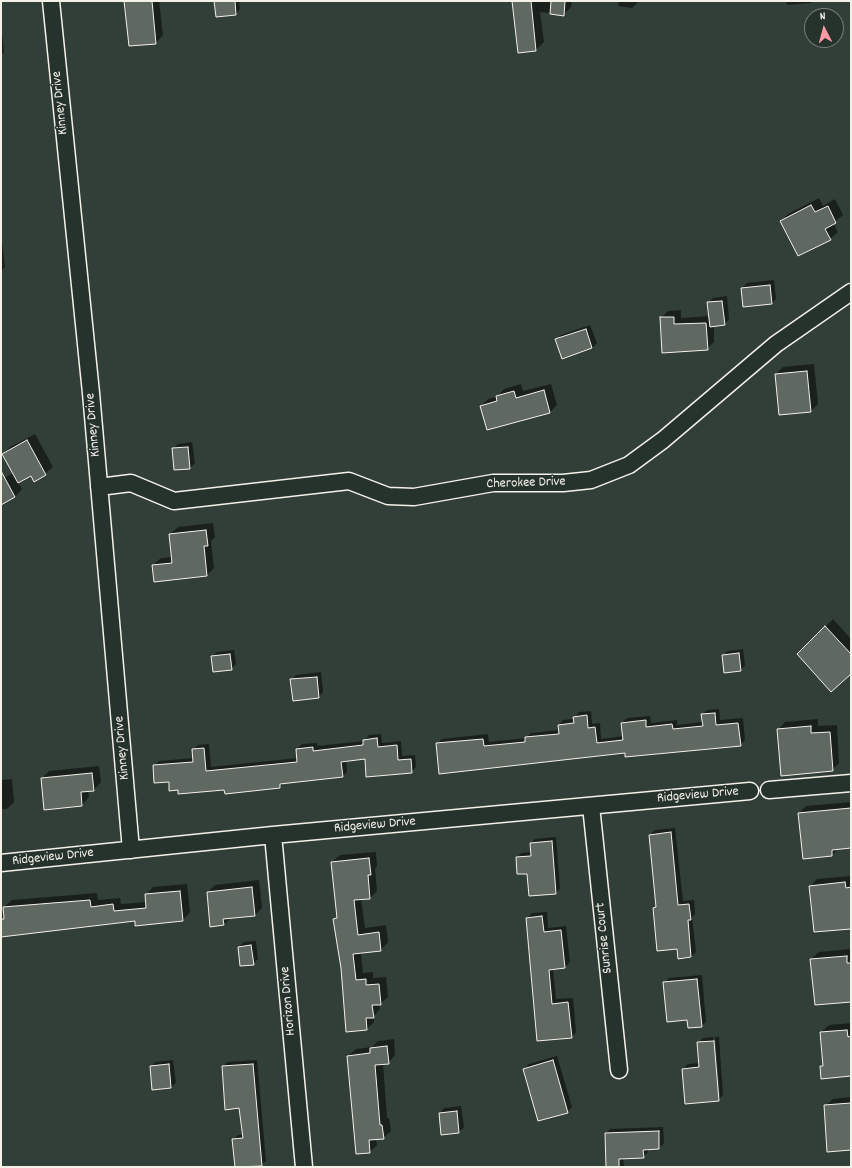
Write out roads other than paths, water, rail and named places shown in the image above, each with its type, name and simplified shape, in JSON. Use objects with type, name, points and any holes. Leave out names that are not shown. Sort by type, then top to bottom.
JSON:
[{"type":"street","name":"Kinney Drive","points":[[51,1],[100,487],[131,850]]},
{"type":"street","name":"Cherokee Drive","points":[[100,487],[131,483],[174,501],[349,481],[388,496],[414,497],[493,483],[563,483],[591,480],[629,465],[663,440],[776,344],[851,292]]},
{"type":"street","points":[[769,790],[851,783]]},
{"type":"street","name":"Ridgeview Drive","points":[[1,863],[273,835],[750,791]]},
{"type":"street","name":"Sunrise Court","points":[[591,806],[619,1070]]},
{"type":"street","name":"Horizon Drive","points":[[273,835],[304,1167]]}]
